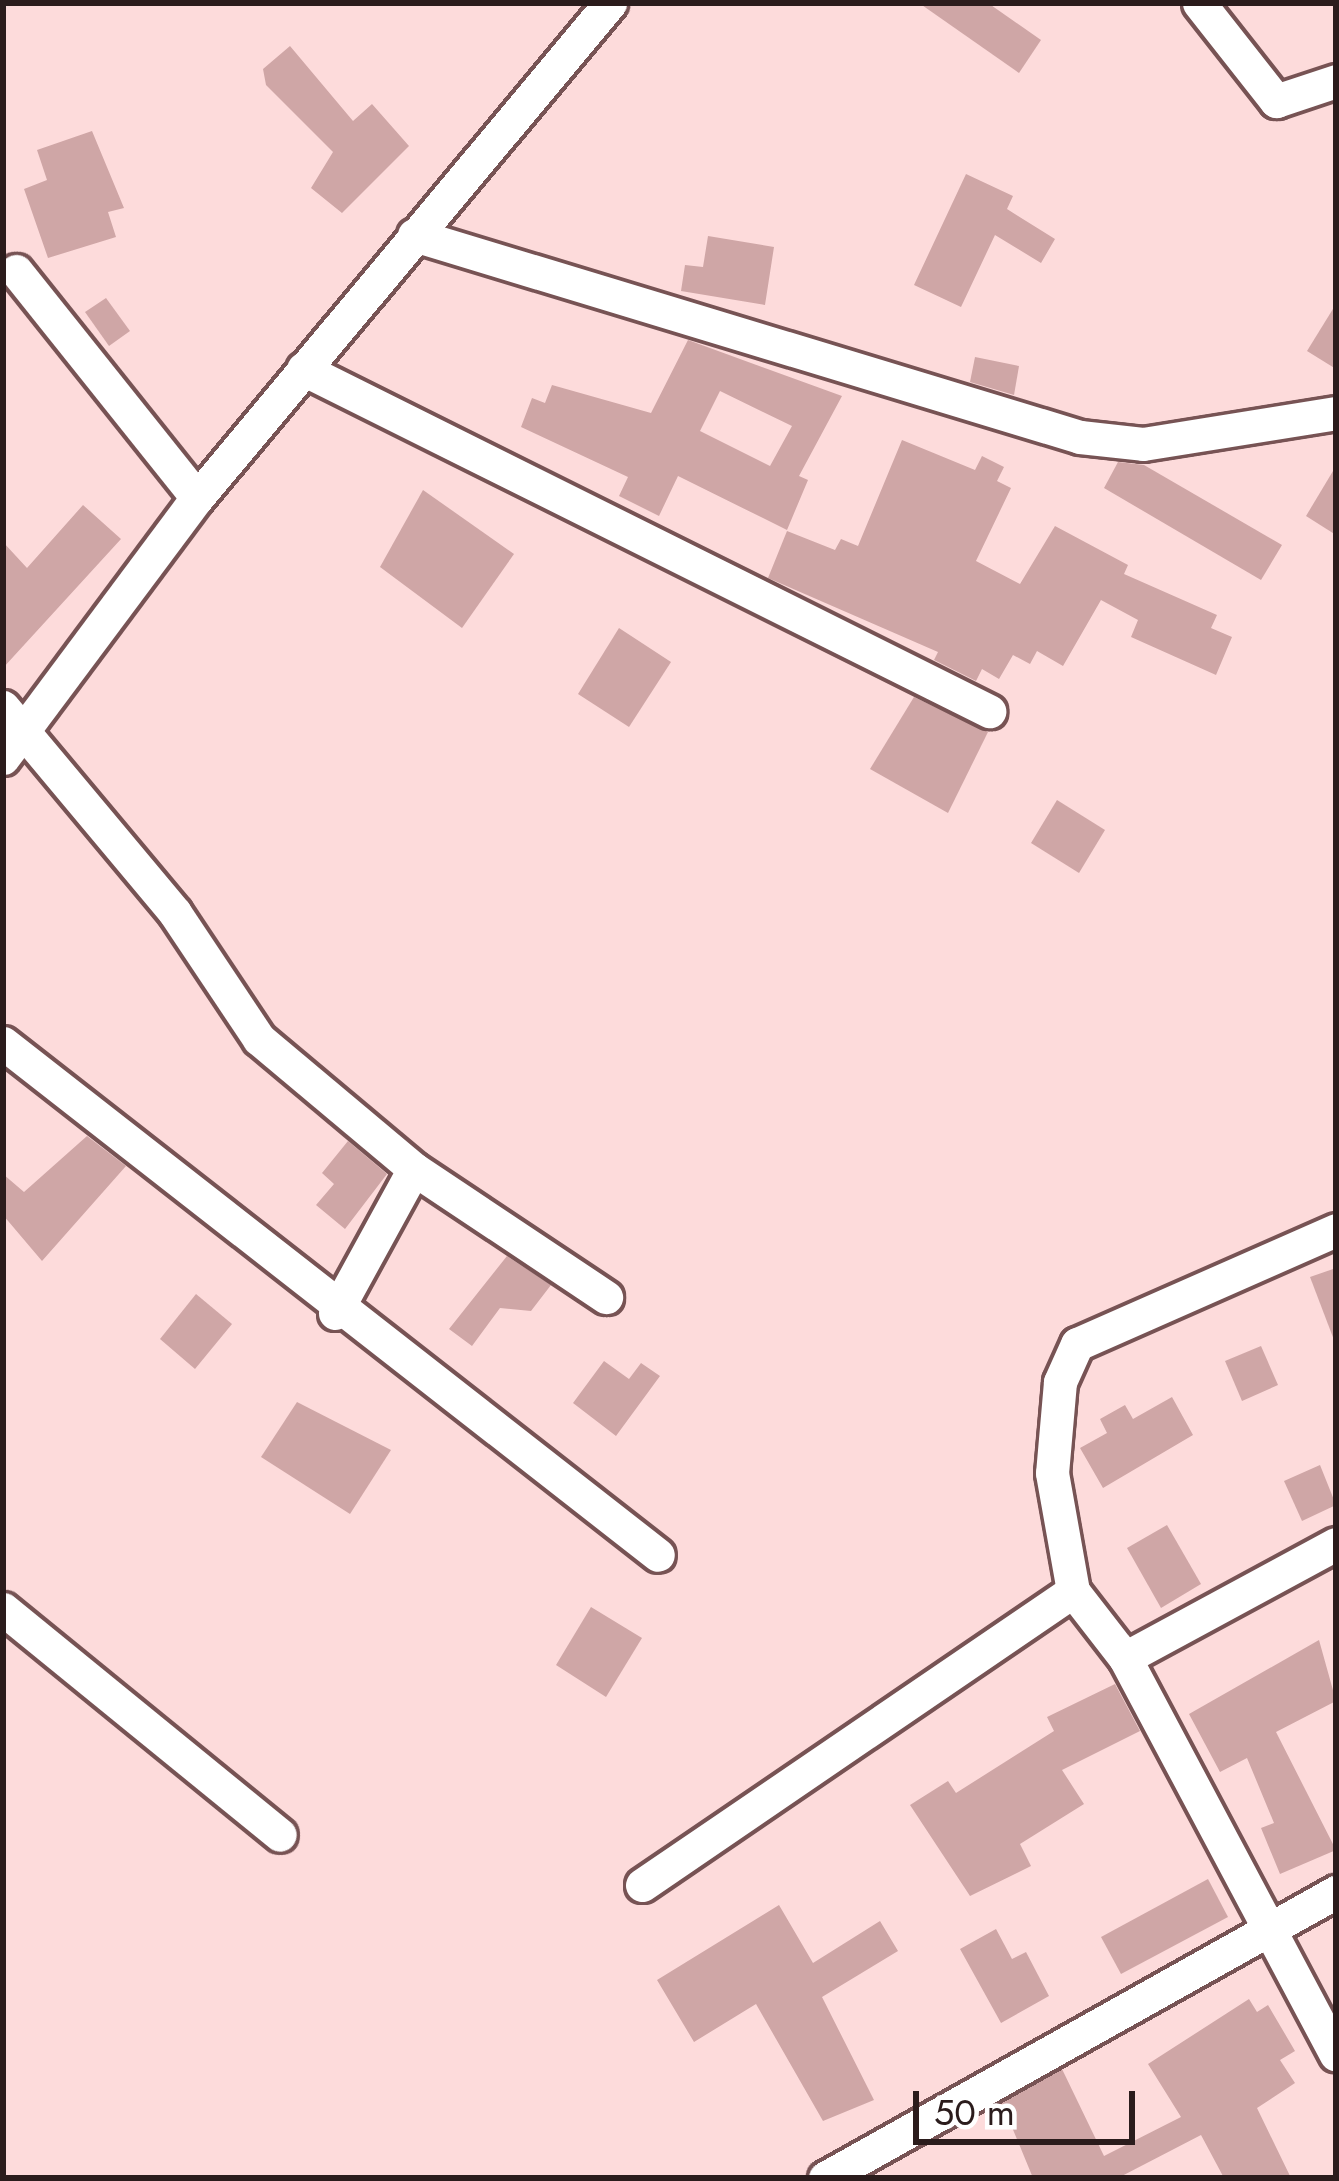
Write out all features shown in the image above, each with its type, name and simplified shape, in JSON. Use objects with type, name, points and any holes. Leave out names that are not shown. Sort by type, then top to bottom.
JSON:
[{"type":"street","points":[[606,1297],[414,1169],[259,1039],[176,913],[10,733],[303,369],[610,3]]},
{"type":"street","points":[[1199,3],[1276,100],[1336,81]]},
{"type":"street","points":[[415,235],[1080,437],[1143,444],[1336,413]]},
{"type":"street","points":[[16,271],[197,498]]},
{"type":"street","points":[[303,369],[989,711]]},
{"type":"street","points":[[3,1043],[335,1312],[658,1555]]},
{"type":"street","points":[[335,1312],[414,1169]]},
{"type":"street","points":[[1336,1230],[1077,1344],[1060,1382],[1052,1473],[1073,1592],[1125,1658],[1336,2054]]},
{"type":"street","points":[[1125,1658],[1336,1544]]},
{"type":"street","points":[[642,1885],[1073,1592]]},
{"type":"street","points":[[3,1610],[280,1835]]},
{"type":"street","points":[[825,2178],[1336,1892]]},
{"type":"building","points":[[919,3],[988,3],[1041,40],[1019,73]]},
{"type":"building","points":[[290,46],[353,121],[372,104],[409,146],[342,213],[311,188],[333,152],[266,85],[263,69]]},
{"type":"building","points":[[92,131],[124,208],[108,212],[116,237],[48,258],[24,189],[47,180],[37,150]]},
{"type":"building","points":[[966,174],[1013,196],[1007,209],[1055,239],[1041,263],[995,235],[961,307],[914,285]]},
{"type":"building","points":[[708,236],[774,247],[765,305],[681,291],[685,265],[703,267]]},
{"type":"building","points":[[106,298],[130,331],[109,346],[85,312]]},
{"type":"building","points":[[1336,304],[1336,369],[1307,351]]},
{"type":"building","points":[[688,340],[842,396],[799,476],[808,480],[787,530],[678,476],[659,516],[619,496],[628,477],[521,427],[532,398],[545,403],[552,385],[651,413]],"holes":[[[720,391],[792,426],[770,466],[700,431]]]},
{"type":"building","points":[[975,357],[1019,366],[1014,395],[970,382]]},
{"type":"building","points":[[902,440],[975,470],[982,456],[1004,467],[997,481],[1011,488],[976,561],[1020,584],[1055,526],[1128,565],[1124,574],[1217,615],[1211,628],[1232,637],[1216,675],[1131,637],[1138,620],[1101,600],[1063,666],[1037,651],[1030,664],[1013,655],[999,679],[982,669],[976,681],[934,660],[938,652],[768,578],[787,531],[835,550],[841,539],[858,546]]},
{"type":"building","points":[[1118,462],[1144,465],[1282,545],[1261,580],[1104,488]]},
{"type":"building","points":[[1336,466],[1336,535],[1306,516]]},
{"type":"building","points":[[423,490],[514,554],[462,628],[380,567]]},
{"type":"building","points":[[83,505],[121,539],[3,668],[3,542],[27,568]]},
{"type":"building","points":[[619,628],[671,662],[629,727],[578,694]]},
{"type":"building","points":[[914,697],[988,732],[948,813],[870,769]]},
{"type":"building","points":[[1057,800],[1105,830],[1079,873],[1031,843]]},
{"type":"building","points":[[87,1136],[126,1166],[42,1261],[3,1215],[3,1174],[24,1192]]},
{"type":"building","points":[[348,1141],[387,1174],[345,1229],[316,1205],[334,1184],[322,1173]]},
{"type":"building","points":[[507,1256],[551,1285],[531,1311],[500,1308],[472,1346],[449,1329]]},
{"type":"building","points":[[1336,1268],[1336,1340],[1334,1340],[1310,1277]]},
{"type":"building","points":[[196,1294],[232,1324],[195,1369],[160,1339]]},
{"type":"building","points":[[1261,1346],[1278,1385],[1242,1401],[1225,1361]]},
{"type":"building","points":[[604,1361],[629,1379],[641,1363],[660,1376],[616,1436],[573,1403]]},
{"type":"building","points":[[1172,1397],[1193,1435],[1103,1488],[1080,1448],[1107,1433],[1100,1419],[1125,1405],[1133,1419]]},
{"type":"building","points":[[297,1402],[391,1450],[350,1514],[261,1457]]},
{"type":"building","points":[[1320,1465],[1336,1505],[1302,1521],[1284,1481]]},
{"type":"building","points":[[1167,1525],[1201,1584],[1161,1608],[1127,1548]]},
{"type":"building","points":[[591,1607],[642,1638],[606,1697],[556,1665]]},
{"type":"building","points":[[1319,1640],[1336,1701],[1276,1732],[1336,1850],[1280,1874],[1261,1828],[1274,1823],[1247,1758],[1220,1772],[1189,1714]]},
{"type":"building","points":[[1115,1684],[1140,1731],[1062,1770],[1084,1804],[1020,1844],[1031,1866],[970,1896],[910,1805],[948,1781],[956,1793],[1054,1731],[1047,1717]]},
{"type":"building","points":[[1208,1879],[1228,1917],[1121,1974],[1101,1937]]},
{"type":"building","points":[[779,1905],[813,1963],[880,1921],[898,1951],[822,1997],[874,2100],[823,2121],[756,2004],[694,2042],[657,1980]]},
{"type":"building","points":[[996,1929],[1012,1959],[1026,1952],[1049,1996],[1001,2023],[960,1949]]},
{"type":"building","points":[[1249,1999],[1257,2012],[1268,2005],[1295,2051],[1280,2060],[1295,2083],[1257,2108],[1291,2178],[1224,2178],[1201,2135],[1118,2178],[1033,2178],[1002,2103],[1062,2069],[1104,2156],[1181,2117],[1148,2064]]}]
